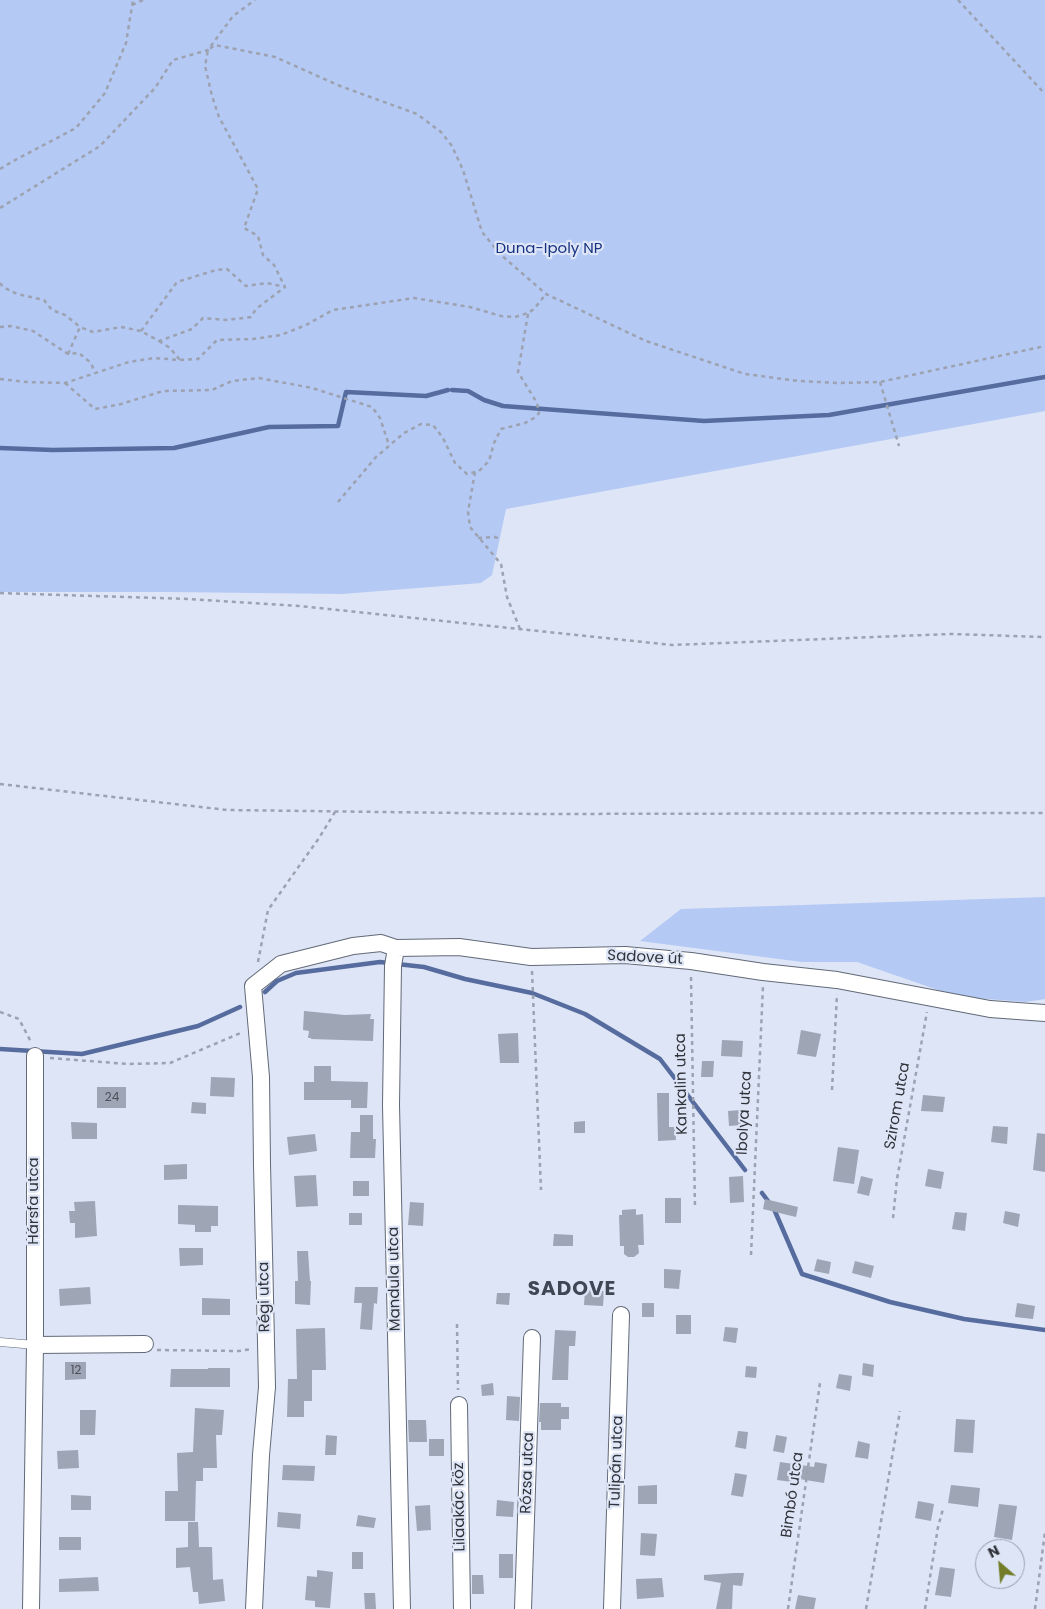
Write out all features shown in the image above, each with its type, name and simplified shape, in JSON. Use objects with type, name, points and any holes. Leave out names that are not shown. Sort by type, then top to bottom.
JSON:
[{"type":"street","name":"Sadove út","points":[[253,986],[281,964],[353,946],[381,943],[396,948],[459,947],[532,957],[624,955],[691,961],[763,972],[837,980],[990,1009],[1045,1013]]},
{"type":"street","name":"Mandula utca","points":[[396,948],[393,966],[391,1104],[402,1609]]},
{"type":"street","name":"Régi utca","points":[[253,986],[261,1077],[267,1387],[261,1455],[254,1609]]},
{"type":"street","name":"Hársfa utca","points":[[31,1609],[35,1345],[35,1056]]},
{"type":"street","name":"Tulipán utca","points":[[612,1609],[621,1315]]},
{"type":"street","name":"Rózsa utca","points":[[523,1609],[532,1338]]},
{"type":"street","points":[[35,1345],[144,1344]]},
{"type":"street","name":"Lilaakác köz","points":[[459,1405],[462,1609]]},
{"type":"lane","points":[[0,1342],[35,1345]]},
{"type":"path","points":[[0,169],[76,128],[94,107],[105,93],[126,43],[133,0]]},
{"type":"path","points":[[132,5],[143,0]]},
{"type":"path","points":[[255,0],[233,16],[208,50],[205,66],[219,116],[258,189],[250,206],[244,228],[258,236],[263,255],[274,265],[285,287]]},
{"type":"path","points":[[958,0],[1045,94]]},
{"type":"path","points":[[0,208],[100,146],[155,88],[173,60],[208,50],[215,45],[274,57],[340,86],[417,114],[441,132],[452,146],[463,170],[482,232],[501,255],[546,294],[646,342],[745,374],[799,382],[838,383],[880,382],[1045,346]]},
{"type":"path","points":[[141,331],[177,282],[216,270],[226,269],[246,286],[267,283],[285,287]]},
{"type":"path","points":[[0,283],[3,287],[17,294],[44,300],[52,310],[65,314],[80,327],[93,332],[121,327],[141,331],[170,348],[180,360]]},
{"type":"path","points":[[159,341],[192,329],[203,318],[226,320],[251,317],[256,309],[285,287]]},
{"type":"path","points":[[0,379],[65,383],[129,362],[154,358],[198,359],[217,340],[253,339],[281,335],[333,310],[414,298],[452,304],[501,316],[515,317],[528,313],[546,294]]},
{"type":"path","points":[[338,502],[376,457],[404,433],[421,424],[433,425],[443,438],[455,463],[467,474],[479,471],[489,461],[494,443],[501,429],[525,423],[536,417],[539,413],[537,403],[518,372],[528,313]]},
{"type":"path","points":[[0,327],[11,326],[33,331],[68,354],[80,353],[91,363],[96,373]]},
{"type":"path","points":[[68,354],[80,327]]},
{"type":"path","points":[[65,383],[96,409],[121,404],[163,390],[212,390],[232,381],[259,378],[312,388],[372,408],[380,418],[389,446]]},
{"type":"path","points":[[880,382],[899,446]]},
{"type":"path","points":[[476,472],[468,512],[470,527],[501,564],[507,597],[520,629]]},
{"type":"path","points":[[478,538],[495,537],[500,539]]},
{"type":"path","points":[[0,593],[188,598],[300,606],[672,645],[950,634],[1045,637]]},
{"type":"path","points":[[0,784],[228,810],[539,814],[1045,813]]},
{"type":"path","points":[[253,986],[268,910],[335,812]]},
{"type":"path","points":[[532,957],[541,1190]]},
{"type":"path","name":"Kankalin utca","points":[[691,961],[695,1208]]},
{"type":"path","name":"Ibolya utca","points":[[751,1254],[763,972]]},
{"type":"path","points":[[832,1090],[837,980]]},
{"type":"path","name":"Szirom utca","points":[[893,1218],[897,1179],[929,998]]},
{"type":"path","points":[[0,1012],[19,1019],[30,1039],[35,1056],[128,1064],[170,1063],[256,1027]]},
{"type":"path","points":[[457,1324],[459,1405]]},
{"type":"path","points":[[144,1344],[149,1350],[239,1351],[266,1347]]},
{"type":"path","name":"Bimbó utca","points":[[788,1609],[820,1383]]},
{"type":"path","points":[[866,1609],[900,1411]]},
{"type":"path","points":[[925,1609],[938,1527],[943,1510]]},
{"type":"path","points":[[1035,1609],[1045,1532]]},
{"type":"green space","name":"Duna-Ipoly NP","points":[[0,0],[1045,0],[1045,411],[506,509],[492,575],[481,583],[342,594],[0,592]]},
{"type":"green space","points":[[1045,897],[1045,999],[1025,1002],[962,997],[857,962],[802,962],[640,941],[681,909]]},
{"type":"building","points":[[304,1011],[345,1015],[371,1014],[370,1019],[374,1019],[373,1041],[308,1038],[309,1031],[303,1030]]},
{"type":"building","points":[[801,1030],[821,1034],[816,1057],[797,1054]]},
{"type":"building","points":[[518,1033],[519,1063],[500,1063],[498,1034]]},
{"type":"building","points":[[722,1040],[743,1041],[742,1057],[721,1056]]},
{"type":"building","points":[[702,1061],[714,1061],[713,1077],[701,1077]]},
{"type":"building","points":[[314,1066],[331,1066],[331,1081],[368,1082],[367,1108],[351,1108],[351,1100],[304,1100],[304,1082],[314,1082]]},
{"type":"building","points":[[211,1077],[235,1078],[234,1097],[210,1096]]},
{"type":"building","points":[[97,1087],[126,1087],[126,1108],[97,1108]]},
{"type":"building","points":[[657,1093],[669,1093],[669,1127],[675,1127],[676,1140],[658,1141]]},
{"type":"building","points":[[923,1095],[945,1097],[943,1112],[921,1111]]},
{"type":"building","points":[[192,1102],[206,1103],[206,1114],[191,1113]]},
{"type":"building","points":[[741,1110],[742,1125],[729,1126],[728,1111]]},
{"type":"building","points":[[360,1115],[373,1115],[373,1139],[376,1139],[375,1158],[350,1158],[351,1132],[360,1132]]},
{"type":"building","points":[[585,1121],[585,1133],[574,1133],[574,1122]]},
{"type":"building","points":[[71,1122],[97,1123],[97,1139],[72,1139]]},
{"type":"building","points":[[993,1126],[1008,1127],[1007,1144],[991,1142]]},
{"type":"building","points":[[1037,1133],[1045,1134],[1045,1172],[1033,1170]]},
{"type":"building","points":[[315,1134],[317,1151],[289,1155],[287,1137]]},
{"type":"building","points":[[838,1147],[859,1150],[854,1184],[833,1181]]},
{"type":"building","points":[[187,1164],[187,1179],[164,1180],[164,1165]]},
{"type":"building","points":[[928,1169],[944,1172],[941,1189],[925,1186]]},
{"type":"building","points":[[316,1175],[318,1206],[296,1207],[294,1176]]},
{"type":"building","points":[[743,1176],[744,1202],[730,1203],[729,1177]]},
{"type":"building","points":[[861,1176],[873,1179],[869,1196],[857,1193]]},
{"type":"building","points":[[353,1181],[369,1181],[369,1196],[353,1196]]},
{"type":"building","points":[[665,1198],[681,1198],[681,1223],[665,1223]]},
{"type":"building","points":[[765,1199],[798,1207],[796,1217],[763,1209]]},
{"type":"building","points":[[95,1201],[97,1236],[75,1238],[75,1223],[70,1223],[69,1211],[75,1211],[74,1202]]},
{"type":"building","points":[[410,1202],[424,1203],[423,1226],[408,1225]]},
{"type":"building","points":[[178,1205],[218,1206],[218,1226],[211,1226],[211,1232],[195,1232],[195,1225],[178,1224]]},
{"type":"building","points":[[636,1209],[636,1215],[643,1214],[644,1245],[638,1245],[639,1253],[634,1257],[628,1257],[624,1254],[624,1246],[620,1246],[619,1215],[622,1215],[622,1210]]},
{"type":"building","points":[[1005,1211],[1020,1214],[1018,1227],[1003,1223]]},
{"type":"building","points":[[955,1212],[967,1213],[965,1231],[952,1229]]},
{"type":"building","points":[[349,1213],[362,1213],[362,1225],[349,1225]]},
{"type":"building","points":[[554,1234],[573,1235],[573,1246],[553,1246]]},
{"type":"building","points":[[179,1248],[203,1248],[203,1265],[180,1266]]},
{"type":"building","points":[[297,1251],[308,1251],[311,1281],[310,1305],[295,1304],[295,1281],[298,1281]]},
{"type":"building","points":[[817,1259],[831,1262],[829,1274],[814,1271]]},
{"type":"building","points":[[855,1261],[874,1266],[871,1278],[852,1273]]},
{"type":"building","points":[[664,1269],[681,1270],[679,1289],[664,1288]]},
{"type":"building","points":[[90,1287],[91,1304],[60,1306],[59,1289]]},
{"type":"building","points":[[355,1287],[378,1287],[377,1304],[374,1303],[372,1330],[360,1329],[362,1303],[354,1303]]},
{"type":"building","points":[[585,1290],[604,1291],[603,1306],[584,1305]]},
{"type":"building","points":[[497,1293],[510,1293],[509,1305],[496,1304]]},
{"type":"building","points":[[202,1298],[230,1299],[230,1315],[202,1315]]},
{"type":"building","points":[[642,1303],[654,1303],[654,1317],[642,1317]]},
{"type":"building","points":[[1017,1303],[1035,1306],[1033,1319],[1015,1317]]},
{"type":"building","points":[[676,1315],[691,1315],[691,1334],[676,1334]]},
{"type":"building","points":[[725,1327],[738,1328],[736,1343],[723,1341]]},
{"type":"building","points":[[325,1328],[326,1370],[312,1370],[312,1401],[304,1401],[304,1417],[287,1417],[288,1379],[297,1379],[296,1329]]},
{"type":"building","points":[[555,1330],[576,1331],[575,1346],[569,1346],[568,1380],[552,1380]]},
{"type":"building","points":[[65,1362],[86,1362],[86,1379],[65,1380]]},
{"type":"building","points":[[863,1363],[874,1365],[873,1377],[862,1375]]},
{"type":"building","points":[[746,1366],[757,1367],[756,1378],[745,1377]]},
{"type":"building","points":[[230,1368],[230,1387],[170,1387],[171,1369]]},
{"type":"building","points":[[839,1374],[852,1376],[850,1391],[836,1388]]},
{"type":"building","points":[[493,1383],[494,1395],[482,1396],[481,1385]]},
{"type":"building","points":[[507,1396],[520,1397],[519,1421],[506,1420]]},
{"type":"building","points":[[540,1403],[561,1403],[561,1407],[569,1407],[569,1419],[561,1419],[561,1430],[541,1430],[541,1422],[539,1422]]},
{"type":"building","points":[[195,1408],[224,1410],[222,1435],[216,1435],[217,1468],[203,1468],[203,1481],[196,1481],[195,1521],[165,1521],[165,1491],[178,1491],[177,1453],[193,1452]]},
{"type":"building","points":[[80,1410],[96,1410],[95,1435],[80,1435]]},
{"type":"building","points":[[956,1419],[975,1420],[973,1453],[954,1452]]},
{"type":"building","points":[[408,1420],[426,1420],[427,1442],[409,1442]]},
{"type":"building","points":[[738,1431],[748,1432],[746,1449],[735,1447]]},
{"type":"building","points":[[326,1435],[337,1436],[336,1455],[325,1455]]},
{"type":"building","points":[[776,1435],[787,1437],[784,1453],[773,1451]]},
{"type":"building","points":[[429,1439],[444,1439],[444,1456],[429,1456]]},
{"type":"building","points":[[858,1441],[870,1444],[868,1459],[855,1457]]},
{"type":"building","points":[[78,1450],[79,1468],[58,1469],[57,1451]]},
{"type":"building","points":[[780,1462],[814,1467],[815,1462],[827,1464],[824,1483],[793,1478],[792,1482],[777,1480]]},
{"type":"building","points":[[283,1465],[315,1466],[314,1481],[282,1480]]},
{"type":"building","points":[[735,1473],[747,1475],[743,1497],[731,1495]]},
{"type":"building","points":[[657,1485],[657,1504],[638,1504],[638,1486]]},
{"type":"building","points":[[951,1485],[980,1488],[978,1507],[948,1503]]},
{"type":"building","points":[[71,1495],[91,1496],[91,1510],[71,1510]]},
{"type":"building","points":[[497,1500],[514,1502],[513,1517],[496,1516]]},
{"type":"building","points":[[918,1501],[934,1504],[931,1521],[915,1518]]},
{"type":"building","points":[[999,1504],[1017,1506],[1012,1539],[994,1537]]},
{"type":"building","points":[[430,1505],[431,1530],[417,1531],[415,1506]]},
{"type":"building","points":[[278,1512],[301,1514],[300,1529],[277,1527]]},
{"type":"building","points":[[358,1515],[376,1518],[374,1528],[356,1526]]},
{"type":"building","points":[[188,1522],[198,1522],[199,1547],[212,1547],[213,1580],[223,1579],[225,1601],[199,1604],[198,1592],[193,1592],[190,1567],[176,1568],[176,1548],[188,1547]]},
{"type":"building","points":[[641,1533],[657,1534],[655,1556],[640,1555]]},
{"type":"building","points":[[59,1537],[81,1537],[81,1550],[59,1550]]},
{"type":"building","points":[[352,1552],[363,1552],[363,1569],[352,1569]]},
{"type":"building","points":[[499,1554],[513,1554],[513,1578],[499,1578]]},
{"type":"building","points":[[940,1567],[955,1569],[951,1597],[935,1595]]},
{"type":"building","points":[[317,1570],[333,1572],[330,1608],[315,1607],[315,1601],[305,1600],[307,1576],[317,1577]]},
{"type":"building","points":[[744,1573],[742,1586],[733,1585],[732,1609],[716,1609],[721,1583],[704,1580],[704,1575]]},
{"type":"building","points":[[472,1575],[483,1575],[484,1594],[472,1594]]},
{"type":"building","points":[[98,1577],[99,1591],[59,1592],[59,1579]]},
{"type":"building","points":[[662,1578],[664,1597],[637,1599],[636,1579]]},
{"type":"building","points":[[364,1593],[375,1593],[376,1609],[365,1609]]},
{"type":"building","points":[[798,1595],[816,1598],[814,1609],[795,1609]]},
{"type":"waterway","points":[[452,390],[468,391],[484,400],[503,406],[704,421],[829,415],[1045,377]]},
{"type":"waterway","points":[[0,448],[53,450],[174,448],[269,427],[338,426],[346,392],[426,396],[448,390]]},
{"type":"waterway","points":[[265,992],[277,981],[296,973],[380,962],[389,963]]},
{"type":"waterway","points":[[397,964],[424,967],[465,979],[532,993],[585,1014],[660,1059],[745,1170]]},
{"type":"waterway","points":[[0,1049],[82,1054],[198,1026],[240,1007]]},
{"type":"waterway","points":[[762,1193],[774,1209],[802,1274],[890,1302],[964,1319],[1045,1330]]},
{"type":"district","name":"SADOVE","points":[[572,1290]]}]
